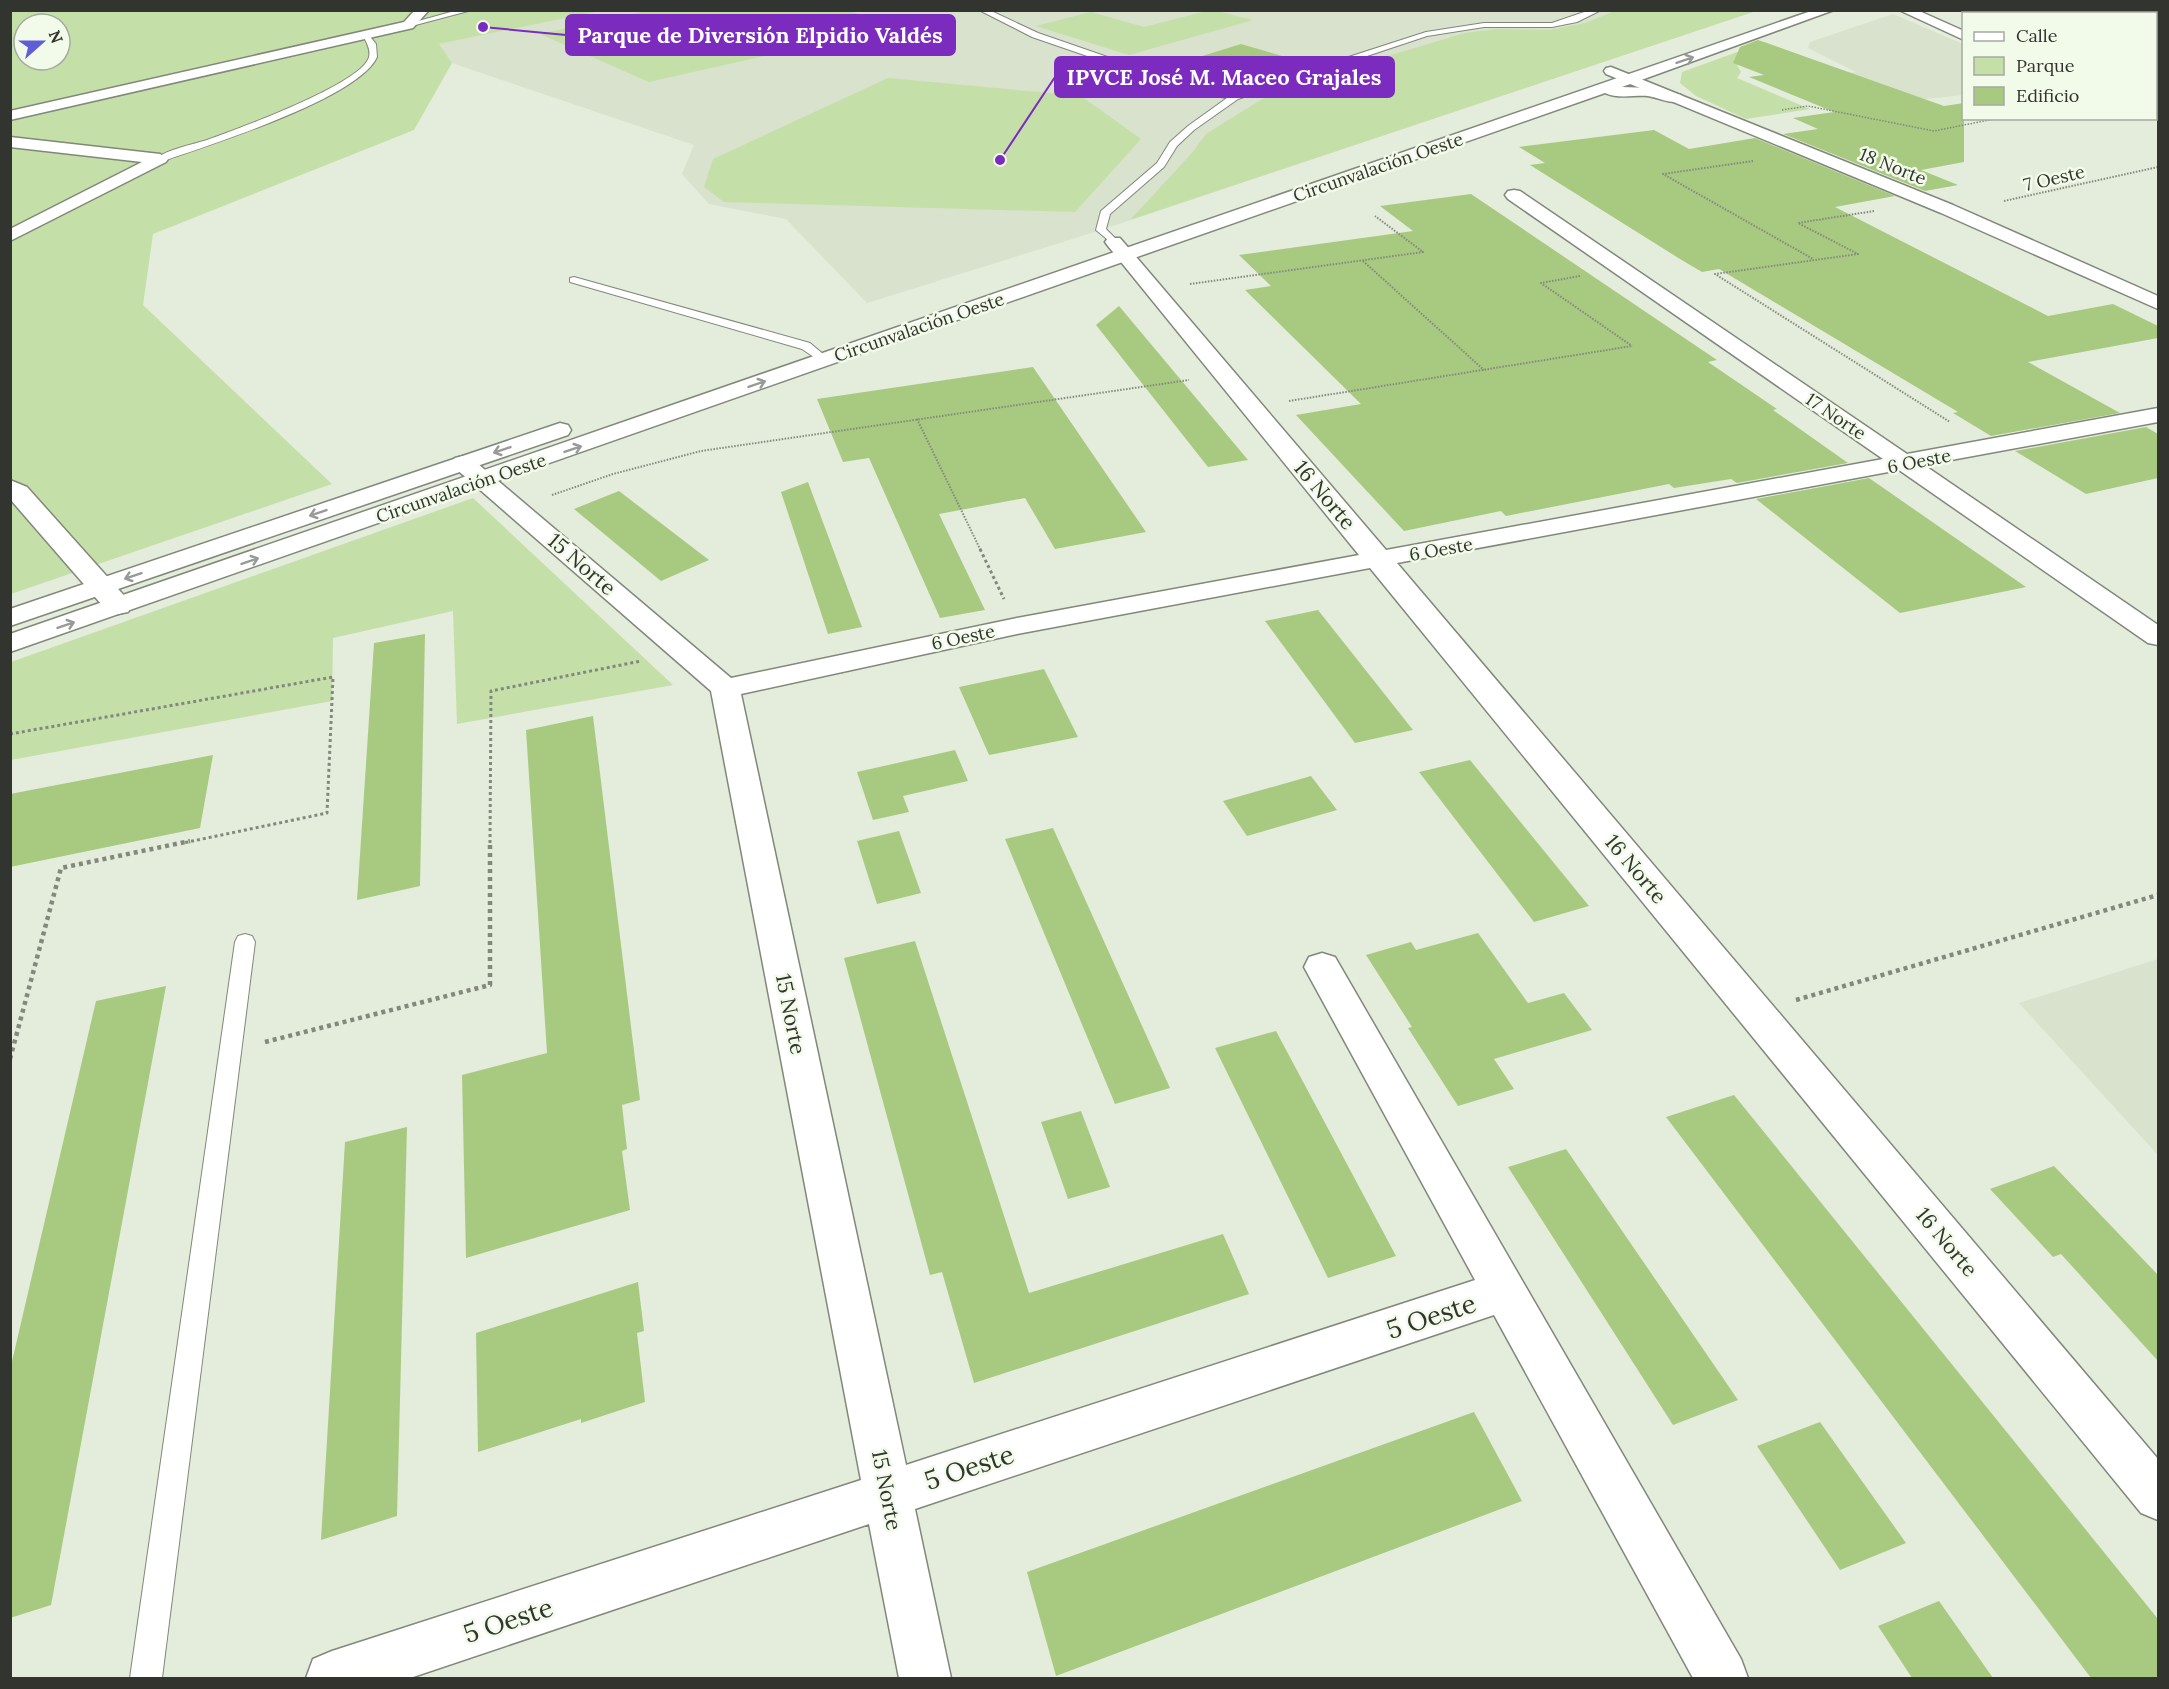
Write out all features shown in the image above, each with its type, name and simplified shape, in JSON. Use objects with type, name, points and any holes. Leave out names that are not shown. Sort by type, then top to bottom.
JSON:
[{"type":"street","points":[[10,116],[408,25],[423,10]]},
{"type":"street","name":"Circunvalación Oeste","points":[[10,644],[824,360],[1119,248],[1620,75],[1789,10]]},
{"type":"street","name":"Circunvalación Oeste","points":[[685,388],[806,346],[1119,248],[1588,93],[1620,75],[1664,67],[1828,10]]},
{"type":"street","points":[[1905,10],[1962,35]]},
{"type":"street","points":[[1664,67],[1656,74],[1663,86],[1676,98]]},
{"type":"street","name":"18 Norte","points":[[1620,75],[1956,212],[2158,303]]},
{"type":"street","points":[[1588,93],[1648,92],[1676,98]]},
{"type":"street","points":[[10,142],[159,159]]},
{"type":"street","points":[[10,236],[159,159]]},
{"type":"street","name":"17 Norte","points":[[1514,195],[2158,637]]},
{"type":"street","name":"16 Norte","points":[[1119,248],[2158,1496]]},
{"type":"street","name":"6 Oeste","points":[[725,688],[1017,626],[1906,464],[2158,415]]},
{"type":"street","name":"Circunvalación Oeste","points":[[10,618],[574,425]]},
{"type":"street","name":"15 Norte","points":[[463,463],[517,507],[725,688],[925,1678]]},
{"type":"street","points":[[10,487],[18,492],[118,606]]},
{"type":"street","points":[[1322,967],[1722,1678]]},
{"type":"street","name":"5 Oeste","points":[[332,1678],[1504,1292]]},
{"type":"lane","points":[[408,25],[469,10]]},
{"type":"lane","points":[[982,10],[1035,35],[1198,91],[1235,98]]},
{"type":"lane","points":[[1119,248],[1101,230],[1105,213],[1161,165],[1173,144],[1185,133],[1235,98],[1426,34],[1484,25],[1552,25],[1574,20],[1598,10]]},
{"type":"lane","points":[[159,159],[271,119],[325,94],[364,69],[373,59],[374,50],[366,35]]},
{"type":"lane","points":[[574,280],[806,346],[824,360]]},
{"type":"lane","points":[[146,1678],[245,942]]},
{"type":"path","points":[[1774,111],[1808,106],[1934,131],[1989,120]]},
{"type":"path","points":[[1810,153],[1664,174],[1814,260]]},
{"type":"path","name":"7 Oeste","points":[[1956,212],[2158,166]]},
{"type":"path","points":[[1931,202],[1798,223],[1858,254],[1715,274],[1990,447]]},
{"type":"path","points":[[1153,289],[1423,252],[1375,216]]},
{"type":"path","points":[[1362,261],[1484,370]]},
{"type":"path","points":[[1252,407],[1632,346],[1541,282],[1623,270]]},
{"type":"path","points":[[517,507],[613,474],[701,451],[1224,375]]},
{"type":"path","points":[[917,419],[1017,626]]},
{"type":"path","points":[[230,1051],[490,985],[491,691],[683,652]]},
{"type":"path","points":[[10,734],[333,677],[327,813],[61,868],[10,1059]]},
{"type":"path","points":[[1756,1012],[2158,895]]},
{"type":"shaded area","points":[[599,10],[1756,11],[1101,230],[867,303],[786,219],[709,204],[682,174],[694,145],[452,63],[439,44]]},
{"type":"shaded area","points":[[1893,14],[1962,44],[1962,95],[1908,101],[1820,76],[1856,72],[1808,48],[1810,42]]},
{"type":"shaded area","points":[[2158,959],[2158,1155],[2019,1003]]},
{"type":"green space","points":[[650,10],[849,11],[892,24],[866,33],[649,82],[540,34]]},
{"type":"green space","points":[[10,11],[599,11],[439,44],[452,63],[414,130],[153,234],[143,305],[332,484],[11,594]]},
{"type":"green space","points":[[1207,11],[1217,11],[1253,20],[1129,55],[1036,26],[1091,12],[1144,27]]},
{"type":"green space","points":[[1615,11],[1756,11],[1130,220],[1192,153],[1206,134],[1267,96],[1294,84],[1465,33],[1496,29],[1549,30],[1585,23]]},
{"type":"green space","points":[[1765,42],[1797,54],[1737,65],[1741,72],[1737,78],[1810,109],[1746,119],[1696,96],[1680,83],[1682,72]]},
{"type":"green space","points":[[888,78],[1081,96],[1141,139],[1075,212],[724,202],[704,187],[713,159]]},
{"type":"green space","points":[[473,498],[673,685],[457,724],[453,611],[333,638],[332,701],[11,760],[11,662]]},
{"type":"building","points":[[1758,40],[1944,106],[1962,103],[1964,162],[1921,170],[1958,185],[1925,191],[1783,134],[1818,129],[1793,118],[1834,112],[1749,77],[1764,75],[1733,63],[1740,47]]},
{"type":"building","points":[[1241,44],[1306,63],[1249,82],[1183,62]]},
{"type":"building","points":[[1654,130],[1689,149],[1755,138],[1895,196],[1835,207],[2048,316],[2113,304],[2158,326],[2158,338],[2028,362],[2120,413],[1991,436],[1953,413],[1958,412],[1719,269],[1702,272],[1680,259],[1530,165],[1545,163],[1519,147]]},
{"type":"building","points":[[1471,194],[1717,360],[1708,362],[1777,409],[1773,410],[1848,463],[1737,483],[1731,479],[1674,488],[1669,484],[1506,516],[1501,511],[1404,531],[1296,415],[1361,404],[1245,290],[1271,286],[1239,255],[1413,231],[1380,206]]},
{"type":"building","points":[[1119,306],[1248,460],[1208,467],[1096,325]]},
{"type":"building","points":[[1033,367],[1146,532],[1055,549],[1025,498],[939,514],[985,610],[940,618],[869,458],[843,462],[817,399]]},
{"type":"building","points":[[2146,427],[2158,434],[2158,478],[2086,494],[2015,451]]},
{"type":"building","points":[[1869,478],[2026,587],[1900,613],[1756,499]]},
{"type":"building","points":[[808,482],[862,627],[828,634],[781,492]]},
{"type":"building","points":[[619,491],[709,560],[661,581],[574,509]]},
{"type":"building","points":[[1318,610],[1413,730],[1355,743],[1265,621]]},
{"type":"building","points":[[425,634],[420,886],[357,900],[374,643]]},
{"type":"building","points":[[1044,669],[1078,737],[989,755],[959,687]]},
{"type":"building","points":[[593,716],[640,1100],[622,1105],[627,1149],[622,1151],[630,1210],[466,1258],[462,1075],[547,1053],[526,730]]},
{"type":"building","points":[[955,750],[968,781],[903,796],[909,812],[873,820],[857,772]]},
{"type":"building","points":[[213,755],[200,828],[10,867],[10,794]]},
{"type":"building","points":[[1470,760],[1589,906],[1534,922],[1419,772]]},
{"type":"building","points":[[1311,776],[1337,810],[1247,836],[1223,801]]},
{"type":"building","points":[[1053,828],[1170,1088],[1115,1104],[1005,839]]},
{"type":"building","points":[[899,831],[921,893],[877,904],[857,841]]},
{"type":"building","points":[[1478,933],[1528,1003],[1564,993],[1592,1030],[1494,1059],[1514,1089],[1458,1106],[1408,1028],[1412,1027],[1366,955],[1411,942],[1416,950]]},
{"type":"building","points":[[915,941],[1029,1293],[1223,1234],[1249,1294],[974,1383],[942,1272],[930,1275],[844,958]]},
{"type":"building","points":[[166,986],[51,1605],[10,1618],[10,1370],[96,1001]]},
{"type":"building","points":[[1276,1031],[1396,1256],[1328,1278],[1215,1048]]},
{"type":"building","points":[[1734,1095],[2158,1619],[2158,1678],[2091,1678],[1666,1117]]},
{"type":"building","points":[[1081,1111],[1110,1187],[1068,1199],[1041,1122]]},
{"type":"building","points":[[407,1127],[397,1516],[321,1540],[345,1142]]},
{"type":"building","points":[[1566,1149],[1738,1400],[1673,1425],[1508,1167]]},
{"type":"building","points":[[2054,1166],[2158,1275],[2158,1361],[2061,1254],[2053,1257],[1990,1189]]},
{"type":"building","points":[[638,1282],[644,1331],[637,1333],[645,1402],[581,1423],[581,1419],[478,1452],[476,1333]]},
{"type":"building","points":[[1474,1412],[1522,1501],[1056,1676],[1027,1572]]},
{"type":"building","points":[[1820,1422],[1906,1543],[1840,1570],[1757,1446]]},
{"type":"building","points":[[1939,1601],[1993,1678],[1912,1678],[1878,1626]]},
{"type":"place","name":"Parque de Diversión Elpidio Valdés","points":[[483,27]]},
{"type":"place","name":"IPVCE José M. Maceo Grajales","points":[[1000,160]]}]
